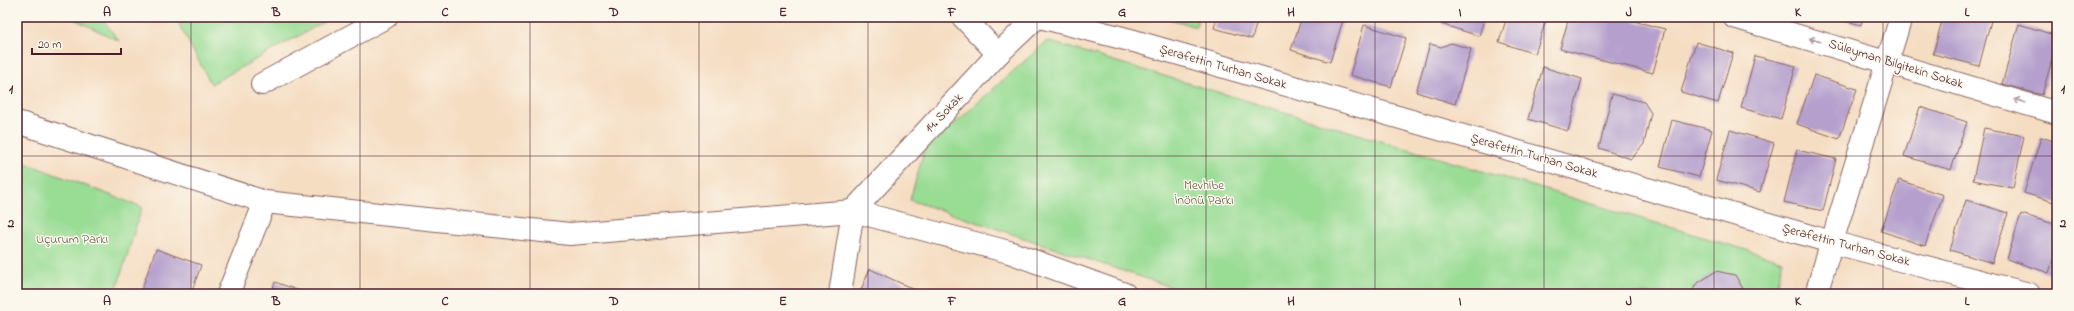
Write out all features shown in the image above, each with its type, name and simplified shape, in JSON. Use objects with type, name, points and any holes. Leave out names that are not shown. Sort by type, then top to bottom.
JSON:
[{"type":"street","points":[[262,84],[386,17]]},
{"type":"street","points":[[963,17],[998,54]]},
{"type":"street","name":"14. Sokak","points":[[853,211],[998,54],[1038,17]]},
{"type":"street","name":"Şerafettin Turhan Sokak","points":[[1038,17],[1134,41],[1831,242],[2029,294]]},
{"type":"street","name":"Süleyman Bilgitekin Sokak","points":[[1734,17],[1888,61],[2057,113]]},
{"type":"street","points":[[1816,294],[1888,61],[1900,17]]},
{"type":"street","points":[[17,122],[265,202],[570,234],[853,211],[1009,252],[1125,294]]},
{"type":"street","points":[[228,294],[265,202]]},
{"type":"street","points":[[840,294],[853,211]]},
{"type":"green space","points":[[70,17],[101,17],[119,41]]},
{"type":"green space","points":[[175,17],[333,17],[211,84]]},
{"type":"green space","points":[[1163,17],[1198,17],[1196,27]]},
{"type":"green space","name":"Mevhibe İnönü Parkı","points":[[1047,41],[1783,261],[1774,294],[1192,294],[910,200],[924,151]]},
{"type":"green space","name":"Uçurum Parkı","points":[[17,160],[142,207],[115,294],[17,294]]},
{"type":"building","points":[[1217,17],[1258,17],[1252,39],[1214,28]]},
{"type":"building","points":[[1302,17],[1344,17],[1330,62],[1291,50]]},
{"type":"building","points":[[1443,17],[1485,17],[1479,36],[1441,24]]},
{"type":"building","points":[[1507,17],[1547,17],[1535,54],[1499,42]]},
{"type":"building","points":[[1569,17],[1618,17],[1665,29],[1653,73],[1560,49]]},
{"type":"building","points":[[1833,17],[1863,17],[1861,25]]},
{"type":"building","points":[[1943,17],[1992,17],[1979,66],[1933,54]]},
{"type":"building","points":[[2019,24],[2057,36],[2057,42],[2042,95],[2002,84]]},
{"type":"building","points":[[1364,25],[1406,38],[1391,87],[1350,75]]},
{"type":"building","points":[[1696,42],[1733,53],[1718,103],[1681,92]]},
{"type":"building","points":[[1451,43],[1471,49],[1455,104],[1416,92],[1430,44],[1441,47]]},
{"type":"building","points":[[1755,56],[1796,66],[1781,119],[1741,108]]},
{"type":"building","points":[[1543,67],[1582,79],[1568,131],[1528,119]]},
{"type":"building","points":[[1814,75],[1857,89],[1839,139],[1797,124]]},
{"type":"building","points":[[1612,94],[1644,102],[1651,113],[1644,144],[1631,159],[1599,148]]},
{"type":"building","points":[[1920,107],[1967,122],[1951,170],[1904,156]]},
{"type":"building","points":[[1672,120],[1712,130],[1699,177],[1660,167]]},
{"type":"building","points":[[1984,128],[2024,136],[2013,188],[1973,180]]},
{"type":"building","points":[[1730,130],[1774,143],[1760,192],[1716,180]]},
{"type":"building","points":[[2041,137],[2057,142],[2057,203],[2024,193]]},
{"type":"building","points":[[1797,150],[1836,159],[1823,211],[1784,202]]},
{"type":"building","points":[[1899,180],[1943,195],[1925,246],[1881,231]]},
{"type":"building","points":[[1966,200],[2008,213],[1992,263],[1950,250]]},
{"type":"building","points":[[2021,214],[2057,225],[2057,247],[2049,273],[2007,259]]},
{"type":"building","points":[[156,249],[201,265],[191,294],[140,294]]},
{"type":"building","points":[[870,269],[924,294],[859,294]]},
{"type":"building","points":[[1716,271],[1735,275],[1746,294],[1692,294],[1695,285]]},
{"type":"building","points":[[275,282],[308,294],[271,294]]}]
